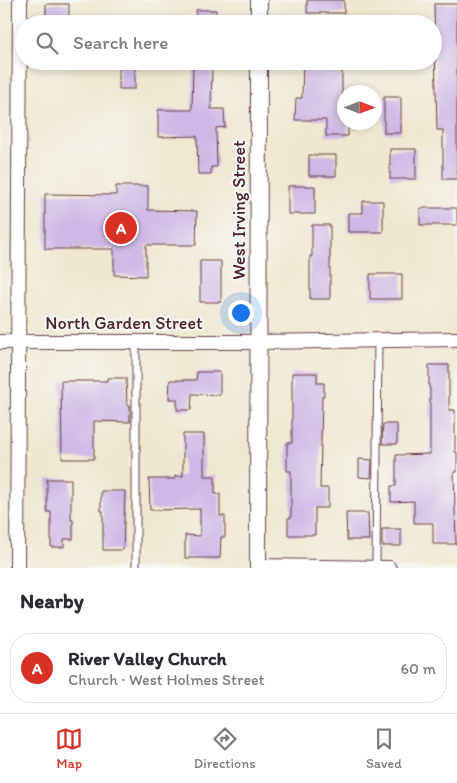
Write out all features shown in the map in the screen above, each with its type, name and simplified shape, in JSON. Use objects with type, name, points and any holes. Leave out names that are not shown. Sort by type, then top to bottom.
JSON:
[{"type":"street","points":[[20,0],[20,15]]},
{"type":"street","points":[[259,0],[259,15]]},
{"type":"street","points":[[17,568],[20,70]]},
{"type":"street","name":"West Irving Street","points":[[258,567],[259,70]]},
{"type":"street","name":"North Garden Street","points":[[0,342],[258,342],[457,339]]},
{"type":"street","points":[[258,567],[390,568]]},
{"type":"lane","points":[[376,568],[378,340]]},
{"type":"lane","points":[[136,342],[136,568]]},
{"type":"building","points":[[307,0],[344,0],[344,13],[307,13]]},
{"type":"building","points":[[46,4],[69,4],[69,15],[46,15]]},
{"type":"building","points":[[434,4],[457,4],[457,179],[443,179],[443,130],[437,130],[436,70],[442,70],[442,15],[434,15]]},
{"type":"building","points":[[196,10],[216,10],[216,15],[196,15]]},
{"type":"building","points":[[119,70],[135,70],[135,89],[119,89]]},
{"type":"building","points":[[193,70],[212,70],[211,109],[224,109],[225,127],[216,128],[217,167],[211,167],[211,174],[198,174],[197,136],[158,137],[158,110],[192,110]]},
{"type":"building","points":[[303,70],[342,70],[342,85],[337,85],[337,130],[348,130],[348,136],[326,136],[326,120],[295,120],[296,98],[302,98]]},
{"type":"building","points":[[384,97],[401,97],[401,133],[384,133]]},
{"type":"building","points":[[390,149],[416,149],[416,179],[390,179]]},
{"type":"building","points":[[309,155],[336,155],[336,176],[309,176]]},
{"type":"building","points":[[116,186],[148,186],[148,210],[197,211],[196,245],[146,245],[146,276],[114,275],[114,249],[45,249],[45,194],[116,195]]},
{"type":"building","points":[[288,186],[315,186],[315,214],[288,214]]},
{"type":"building","points":[[363,201],[383,201],[383,232],[348,232],[348,213],[363,213]]},
{"type":"building","points":[[420,208],[457,208],[457,225],[420,225]]},
{"type":"building","points":[[312,225],[330,225],[330,299],[310,299]]},
{"type":"building","points":[[200,261],[221,261],[221,302],[200,302]]},
{"type":"building","points":[[370,274],[402,274],[402,299],[370,299]]},
{"type":"building","points":[[429,365],[449,365],[449,410],[455,410],[455,452],[457,452],[457,472],[454,472],[456,544],[433,544],[433,523],[414,523],[414,501],[391,502],[391,486],[396,486],[396,455],[430,454]]},
{"type":"building","points":[[197,372],[220,372],[220,395],[192,394],[191,410],[177,410],[177,399],[169,399],[170,380],[196,380]]},
{"type":"building","points":[[292,373],[317,373],[317,383],[324,383],[324,396],[322,396],[320,488],[328,488],[328,508],[315,508],[315,535],[288,535],[288,518],[291,518],[291,471],[287,471],[287,443],[292,443]]},
{"type":"building","points":[[107,378],[126,378],[127,405],[130,405],[130,422],[94,421],[94,459],[62,459],[61,381],[107,381]]},
{"type":"building","points":[[383,424],[397,424],[397,444],[382,444]]},
{"type":"building","points":[[183,434],[204,434],[204,476],[215,476],[215,494],[220,494],[220,516],[225,516],[225,537],[221,537],[220,558],[185,558],[185,535],[200,536],[200,509],[150,510],[149,479],[175,479],[175,476],[183,476]]},
{"type":"building","points":[[359,459],[372,460],[371,478],[359,477]]},
{"type":"building","points":[[47,479],[71,479],[73,539],[64,539],[64,547],[51,547],[51,512],[47,512]]},
{"type":"building","points":[[101,491],[125,491],[123,550],[103,550]]},
{"type":"building","points":[[346,513],[368,513],[369,540],[347,540]]},
{"type":"building","points":[[382,529],[401,529],[401,546],[382,546]]},
{"type":"place","name":"River Valley Church","points":[[121,228]]}]
